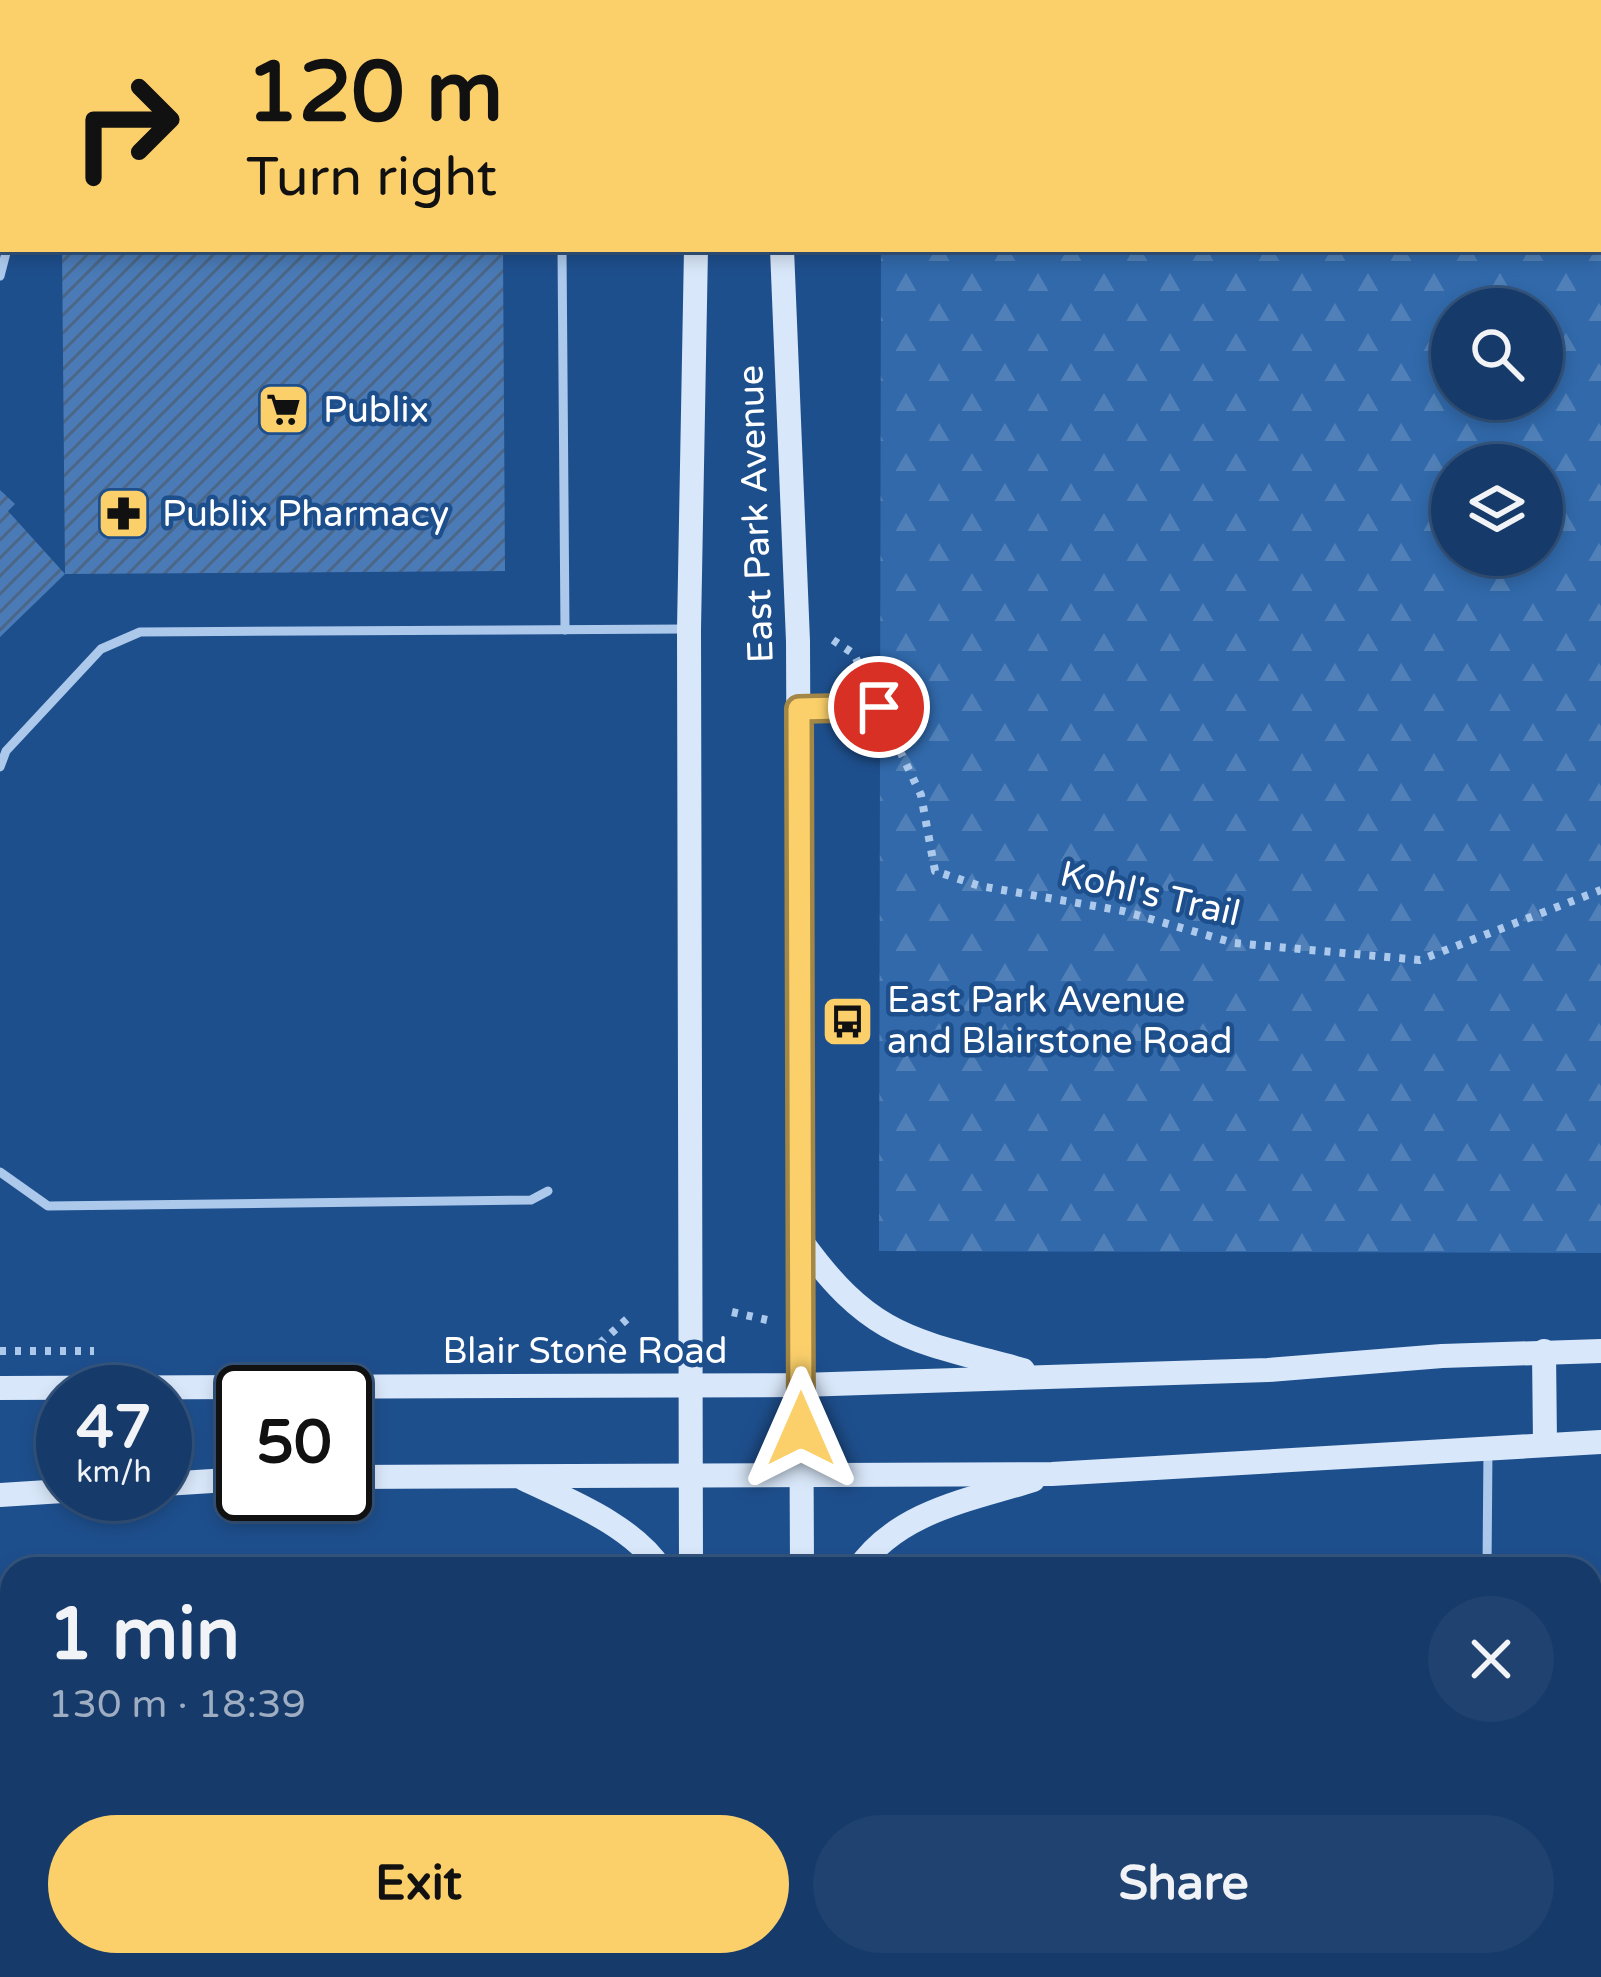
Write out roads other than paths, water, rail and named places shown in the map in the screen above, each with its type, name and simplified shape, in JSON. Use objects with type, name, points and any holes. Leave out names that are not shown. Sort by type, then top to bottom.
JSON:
[{"type":"main road","name":"East Park Avenue","points":[[691,1557],[689,629],[696,252]]},
{"type":"main road","name":"East Park Avenue","points":[[782,252],[799,709],[802,1557]]},
{"type":"main road","points":[[801,1241],[832,1284],[877,1322],[916,1341],[1048,1377]]},
{"type":"main road","points":[[1544,1351],[1545,1444]]},
{"type":"main road","name":"Blair Stone Road","points":[[0,1388],[691,1388],[1268,1370],[1601,1351]]},
{"type":"main road","points":[[372,1477],[1057,1473],[1601,1442]]},
{"type":"main road","points":[[869,1557],[893,1532],[915,1518],[1057,1473]]},
{"type":"main road","points":[[517,1475],[580,1506],[653,1557]]},
{"type":"main road","points":[[0,1495],[36,1493]]},
{"type":"lane","points":[[562,252],[565,630]]},
{"type":"lane","points":[[0,766],[6,751],[101,649],[140,632],[689,629]]},
{"type":"lane","points":[[799,709],[879,707]]},
{"type":"lane","points":[[0,1172],[48,1206],[531,1200],[548,1191]]},
{"type":"lane","points":[[1487,1557],[1488,1447]]},
{"type":"place","name":"Publix","points":[[284,410]]},
{"type":"place","name":"Publix Pharmacy","points":[[123,514]]},
{"type":"place","name":"East Park Avenue and Blairstone Road","points":[[848,1021]]}]
